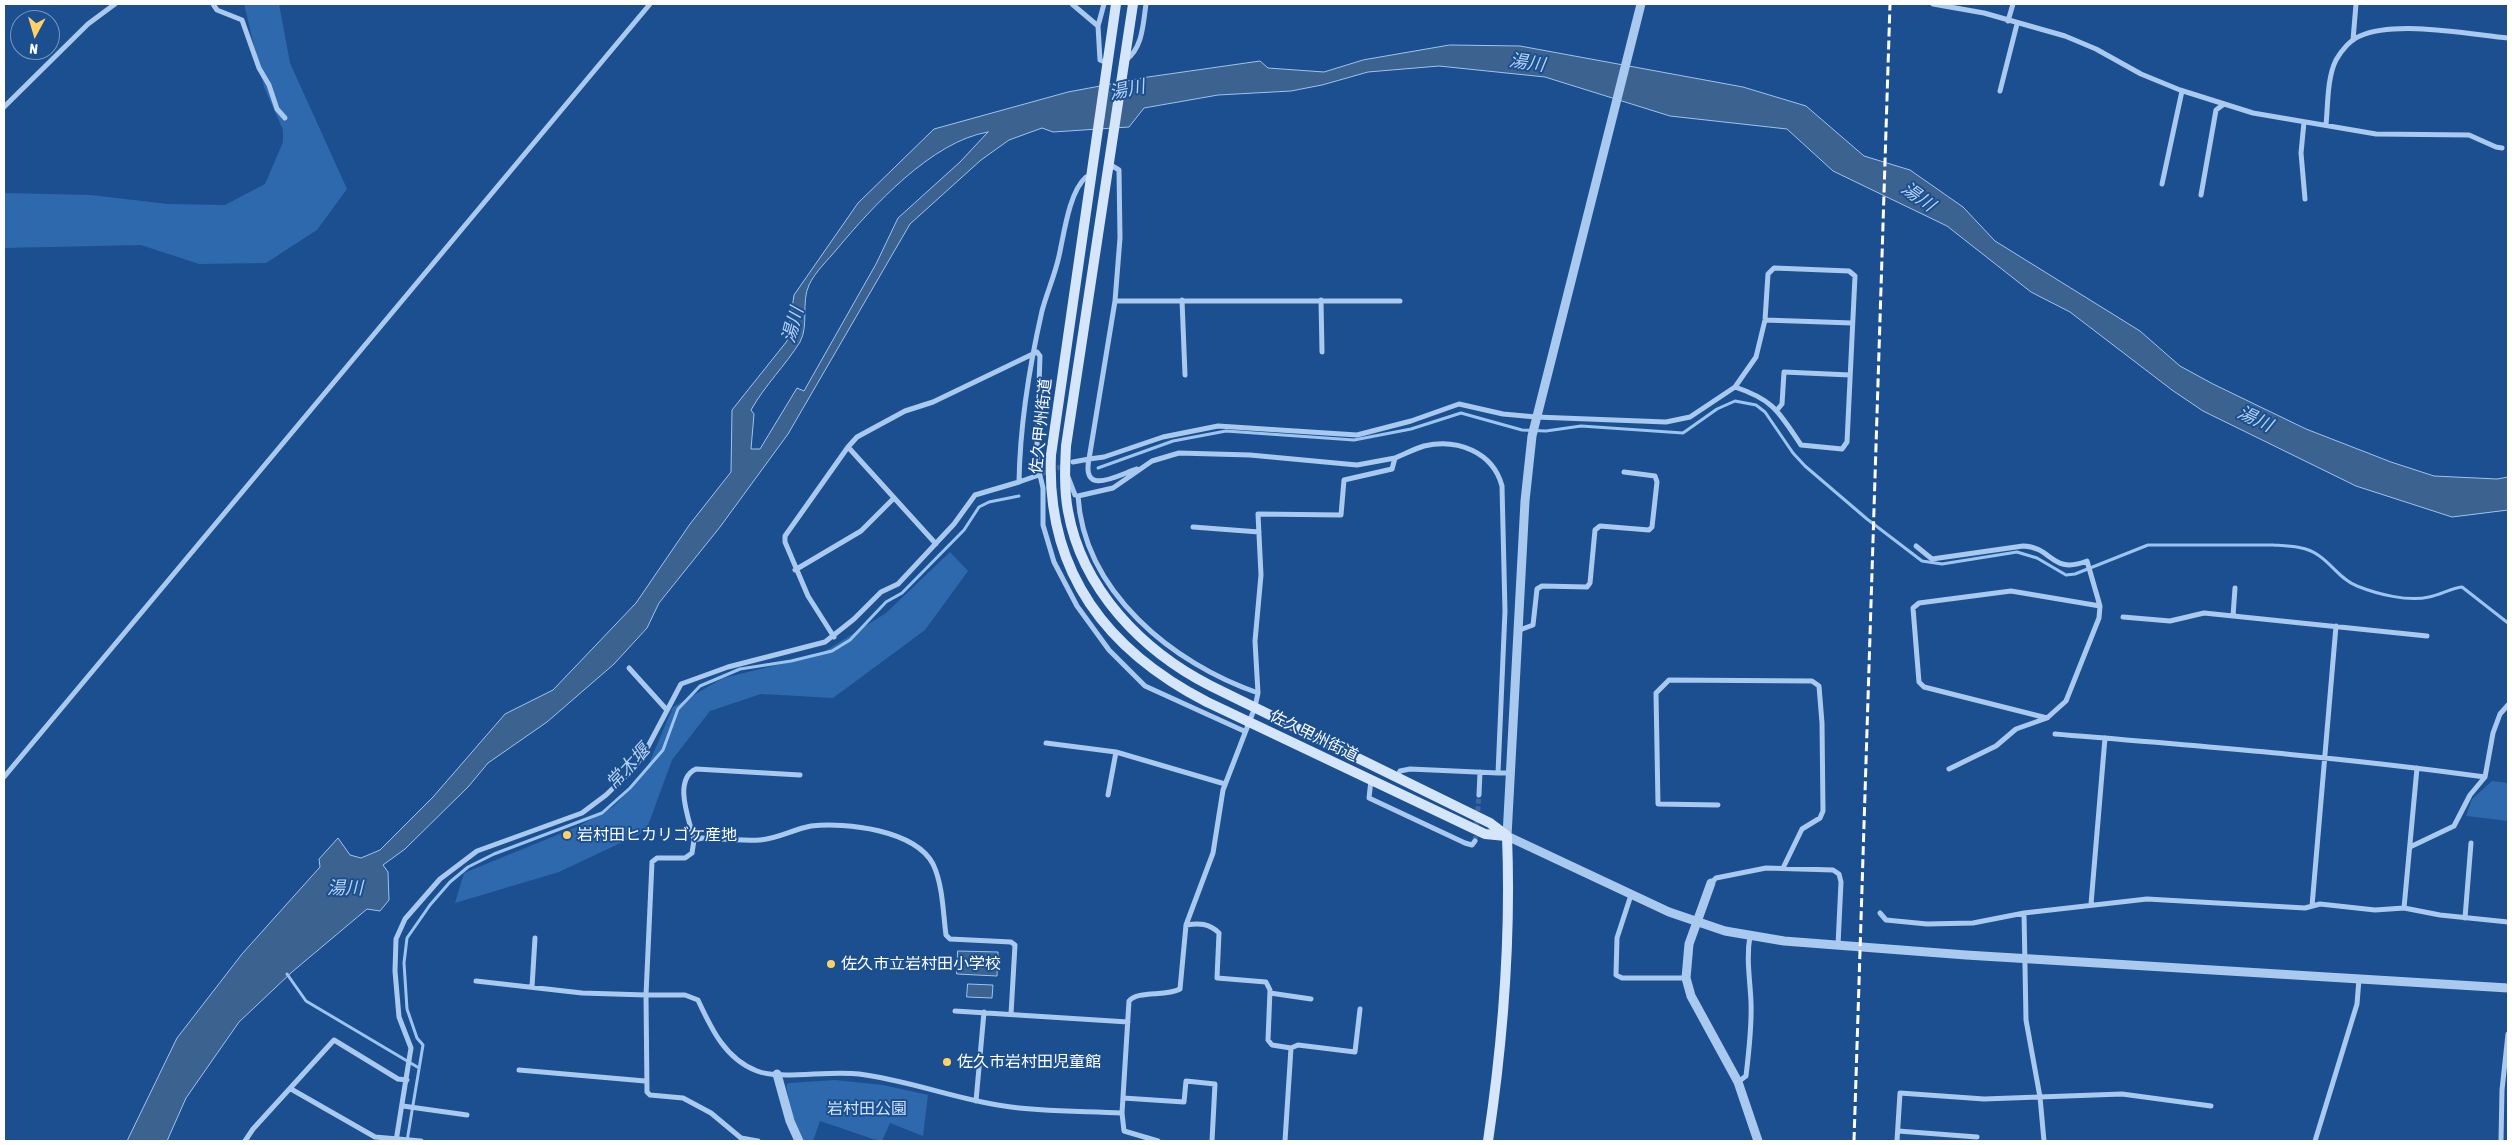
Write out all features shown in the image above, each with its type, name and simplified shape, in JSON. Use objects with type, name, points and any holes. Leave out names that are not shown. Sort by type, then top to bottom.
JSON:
[{"type":"main road","name":"佐久甲州街道","points":[[1116,4],[1054,422],[1047,488],[1065,554],[1088,601],[1110,631],[1132,654],[1163,677],[1249,721],[1485,834],[1507,836]]},
{"type":"main road","name":"佐久甲州街道","points":[[1133,4],[1071,410],[1065,473],[1068,511],[1075,538],[1092,575],[1118,614],[1149,646],[1168,662],[1188,674],[1490,823],[1507,836]]},
{"type":"main road","points":[[1488,1141],[1500,1045],[1507,900],[1507,836]]},
{"type":"street","points":[[4,107],[88,24],[115,4]]},
{"type":"street","points":[[213,4],[223,12],[242,20],[259,68],[269,85],[277,109],[285,118]]},
{"type":"street","points":[[4,777],[650,4]]},
{"type":"street","points":[[1072,4],[1098,26]]},
{"type":"street","points":[[1104,4],[1098,26],[1100,60],[1108,63]]},
{"type":"street","points":[[1124,67],[1138,46],[1146,4]]},
{"type":"street","points":[[1641,4],[1532,436],[1525,501],[1507,836],[1630,895],[1698,922],[1750,936],[1872,948],[2508,988]]},
{"type":"street","points":[[1933,4],[1984,13],[2017,24],[2065,36],[2096,49],[2141,74],[2182,91],[2224,104],[2304,122],[2376,134],[2469,135],[2496,148],[2502,148]]},
{"type":"street","points":[[2008,21],[2013,4]]},
{"type":"street","points":[[2353,40],[2356,4]]},
{"type":"street","points":[[2000,91],[2017,24]]},
{"type":"street","points":[[2326,125],[2332,72],[2336,61],[2353,40],[2370,32],[2405,28],[2508,38]]},
{"type":"street","points":[[2162,184],[2182,91]]},
{"type":"street","points":[[2201,195],[2216,110],[2224,104]]},
{"type":"street","points":[[2304,122],[2301,153],[2305,199]]},
{"type":"street","points":[[1108,161],[1119,170],[1120,238],[1115,301],[1089,459],[1089,475],[1094,480],[1102,482],[1137,469],[1165,455],[1195,452],[1356,466],[1395,458],[1427,445],[1454,445],[1488,459],[1499,475],[1504,511],[1505,610],[1498,773]]},
{"type":"street","points":[[1019,482],[1025,392],[1033,354],[1067,220],[1080,182],[1086,177],[1091,178]]},
{"type":"street","points":[[1073,462],[1104,458],[1164,437],[1218,426],[1349,436],[1411,422],[1459,404],[1535,419],[1666,422],[1690,418],[1735,387],[1756,357],[1765,320],[1768,274],[1774,268],[1849,271],[1854,276],[1847,442],[1842,448],[1801,445],[1777,410],[1767,400],[1735,387]]},
{"type":"street","points":[[1182,300],[1184,375]]},
{"type":"street","points":[[1321,300],[1322,352]]},
{"type":"street","points":[[1115,301],[1400,301]]},
{"type":"street","points":[[1765,320],[1852,323]]},
{"type":"street","points":[[834,637],[808,596],[795,570],[785,542],[785,536],[848,447],[857,437],[906,411],[933,402],[1037,352],[1040,356],[1038,467],[1047,488],[1043,525],[1054,562],[1077,606],[1108,650],[1145,686],[1244,731]]},
{"type":"street","points":[[1777,410],[1782,404],[1784,372],[1850,375]]},
{"type":"street","points":[[848,447],[936,544]]},
{"type":"street","points":[[1158,1141],[1124,1131],[1122,1113],[1129,1001],[1132,997],[1172,993],[1180,989],[1186,925],[1213,853],[1225,784],[1244,731],[1255,707],[1258,694],[1255,642],[1261,575],[1258,514],[1341,515],[1344,480],[1392,469],[1395,458]]},
{"type":"street","points":[[1078,496],[1113,488],[1127,479],[1137,469]]},
{"type":"street","points":[[1517,631],[1533,625],[1537,589],[1542,586],[1587,587],[1590,584],[1595,530],[1600,526],[1649,530],[1652,527],[1657,482],[1655,476],[1624,472]]},
{"type":"street","points":[[1065,473],[1075,494],[1078,496],[1079,514],[1094,558],[1105,580],[1121,601],[1153,632],[1194,663],[1258,694]]},
{"type":"street","points":[[398,1141],[406,1106],[411,1048],[399,1017],[395,971],[396,939],[404,919],[440,879],[477,851],[582,813],[606,795],[632,770],[644,754],[666,709],[681,684],[738,664],[816,646],[834,637],[881,592],[898,584],[954,524],[975,495],[1036,476]]},
{"type":"street","points":[[795,570],[861,531],[894,499]]},
{"type":"street","points":[[1193,527],[1259,532]]},
{"type":"street","points":[[1916,546],[1932,559],[2031,546],[2038,548],[2060,564],[2075,566],[2087,561],[2100,606],[2099,618],[2066,701],[2047,718],[2016,730],[1996,746],[1949,769]]},
{"type":"street","points":[[2233,616],[2234,588]]},
{"type":"street","points":[[2047,718],[1924,687],[1919,682],[1913,608],[1919,603],[2011,591],[2100,606]]},
{"type":"street","points":[[2123,617],[2170,621],[2204,614],[2427,636]]},
{"type":"street","points":[[2312,906],[2336,626]]},
{"type":"street","points":[[629,668],[666,709]]},
{"type":"street","points":[[1718,805],[1658,804],[1656,692],[1669,680],[1812,681],[1819,686],[1823,811],[1820,818],[1802,829],[1783,868]]},
{"type":"street","points":[[2410,847],[2454,826],[2470,795],[2484,777],[2493,733],[2500,714],[2508,705]]},
{"type":"street","points":[[2055,734],[2325,758],[2484,777]]},
{"type":"street","points":[[2091,904],[2105,738]]},
{"type":"street","points":[[1046,743],[1116,752],[1225,784]]},
{"type":"street","points":[[1108,796],[1116,752]]},
{"type":"street","points":[[2404,908],[2417,768]]},
{"type":"street","points":[[758,1141],[741,1138],[711,1114],[684,1098],[650,1095],[645,1087],[646,995],[652,862],[657,858],[684,858],[692,853],[694,840],[685,799],[685,778],[690,772],[696,769],[800,775]]},
{"type":"street","points":[[1397,777],[1400,771],[1410,769],[1510,773]]},
{"type":"street","points":[[1479,795],[1480,772]]},
{"type":"street","points":[[1371,780],[1369,798],[1465,843],[1472,845],[1475,841]]},
{"type":"street","points":[[694,840],[702,838],[762,840],[792,830],[831,826],[887,832],[905,839],[926,854],[932,864],[938,882],[946,936],[950,939],[1011,942],[1014,945],[1011,1014]]},
{"type":"street","points":[[2465,918],[2471,843]]},
{"type":"street","points":[[1758,1141],[1738,1082],[1691,996],[1686,978],[1687,952],[1711,884],[1716,878],[1766,868],[1833,870],[1839,874],[1840,882],[1838,945]]},
{"type":"street","points":[[1630,895],[1617,938],[1616,975],[1622,978],[1686,978]]},
{"type":"street","points":[[1880,913],[1886,920],[1927,924],[1973,923],[2024,913],[2147,899],[2289,908],[2305,908],[2320,904],[2374,910],[2404,908],[2465,918],[2508,922]]},
{"type":"street","points":[[2024,913],[2026,1020],[2040,1097],[2044,1141]]},
{"type":"street","points":[[1186,925],[1200,923],[1213,928],[1219,933],[1216,978],[1266,982],[1270,993],[1268,1040],[1272,1045],[1291,1048],[1298,1045],[1355,1052],[1360,1009]]},
{"type":"street","points":[[1738,1082],[1746,1076],[1750,1046],[1751,1003],[1747,953],[1750,936]]},
{"type":"street","points":[[532,987],[535,938]]},
{"type":"street","points":[[2315,1141],[2357,1004],[2359,979]]},
{"type":"street","points":[[476,981],[582,993],[692,996],[698,1000],[717,1038],[733,1055],[756,1071],[777,1074],[834,1072],[860,1074],[1005,1106],[1122,1113]]},
{"type":"street","points":[[1270,993],[1311,999]]},
{"type":"street","points":[[955,1011],[1128,1022]]},
{"type":"street","points":[[976,1101],[984,1012]]},
{"type":"street","points":[[2501,1141],[2502,1090],[2508,1034]]},
{"type":"street","points":[[244,1141],[253,1128],[291,1089],[334,1040],[398,1079],[407,1080]]},
{"type":"street","points":[[1285,1141],[1291,1048]]},
{"type":"street","points":[[519,1070],[645,1081]]},
{"type":"street","points":[[777,1074],[790,1121],[799,1141]]},
{"type":"street","points":[[1123,1098],[1184,1102],[1186,1081],[1215,1084],[1212,1141]]},
{"type":"street","points":[[291,1089],[375,1137],[398,1141],[421,1141]]},
{"type":"street","points":[[1897,1141],[1900,1093],[1984,1099],[2122,1094],[2211,1106]]},
{"type":"street","points":[[406,1106],[467,1115]]},
{"type":"street","points":[[1898,1131],[1965,1139],[1977,1137]]},
{"type":"green space","points":[[244,4],[279,4],[290,63],[347,189],[317,230],[266,263],[199,264],[141,245],[4,248],[4,193],[91,195],[168,204],[225,205],[265,184],[283,142],[283,130],[264,87]]},
{"type":"green space","points":[[950,552],[968,571],[925,630],[833,698],[761,694],[710,711],[672,760],[646,831],[559,872],[455,903],[464,873],[579,826],[614,806],[645,773],[673,707],[723,678],[819,655],[886,613]]},
{"type":"green space","points":[[2492,781],[2508,783],[2508,821],[2466,816],[2472,799]]},
{"type":"green space","name":"岩村田公園","points":[[835,1080],[883,1085],[928,1095],[923,1136],[890,1123],[882,1141],[879,1141],[820,1121],[813,1141],[804,1141],[793,1117],[786,1085],[789,1083]]},
{"type":"water","name":"湯川","points":[[1450,45],[1520,46],[1743,87],[1806,106],[1864,156],[1910,170],[1963,207],[1995,241],[2140,331],[2180,366],[2306,429],[2391,462],[2434,476],[2497,479],[2508,477],[2508,510],[2452,517],[2356,486],[2203,411],[2172,390],[2070,312],[2031,292],[1947,226],[1833,171],[1787,129],[1670,116],[1545,77],[1439,66],[1368,72],[1322,85],[1291,91],[1218,95],[1144,108],[1129,127],[1053,132],[1042,128],[1009,140],[981,160],[910,224],[788,434],[720,527],[659,603],[647,628],[614,664],[547,722],[488,763],[468,787],[405,849],[383,865],[388,872],[389,900],[380,911],[367,909],[292,972],[239,1022],[186,1098],[167,1141],[127,1141],[177,1038],[242,954],[320,867],[319,859],[338,838],[350,855],[361,858],[380,850],[433,797],[505,714],[553,690],[636,603],[690,524],[731,472],[732,410],[787,341],[794,295],[858,203],[934,129],[1068,92],[1148,77],[1260,61],[1268,68],[1324,72],[1363,60]],"holes":[[[988,132],[960,162],[898,218],[876,264],[804,391],[797,388],[760,449],[751,449],[754,414],[751,410],[803,336],[805,299],[809,285],[815,275],[867,214],[905,178],[946,148],[967,138]]]},
{"type":"water","points":[[958,951],[998,952],[997,976],[957,974]]},
{"type":"water","points":[[968,984],[993,985],[992,998],[967,997]]},
{"type":"waterway","points":[[1098,468],[1173,441],[1226,431],[1354,440],[1411,429],[1461,413],[1522,430],[1546,431],[1581,426],[1683,433],[1717,409],[1735,401],[1756,405],[1765,412],[1793,453],[1805,466],[1867,519],[1922,561],[1942,564],[2017,552],[2037,558],[2066,575],[2075,574],[2148,545],[2291,546],[2313,552],[2351,583],[2383,594],[2412,599],[2433,596],[2462,587],[2508,623]]},
{"type":"waterway","name":"常木堰","points":[[407,1141],[423,1045],[417,1038],[407,1009],[404,963],[407,938],[430,905],[450,882],[468,867],[494,854],[602,813],[630,788],[663,750],[678,709],[700,686],[740,669],[791,661],[832,651],[850,640],[886,602],[902,593],[964,530],[979,507],[989,502],[1019,496]]},
{"type":"waterway","points":[[287,974],[306,1001],[419,1068]]},
{"type":"tunnel","points":[[1036,476],[1066,465]]},
{"type":"tunnel","points":[[1475,841],[1479,795]]},
{"type":"railway","points":[[1854,1141],[1890,4]]},
{"type":"place","name":"岩村田ヒカリゴケ産地","points":[[567,835]]},
{"type":"place","name":"佐久市立岩村田小学校","points":[[831,964]]},
{"type":"place","name":"佐久市岩村田児童館","points":[[947,1062]]}]
